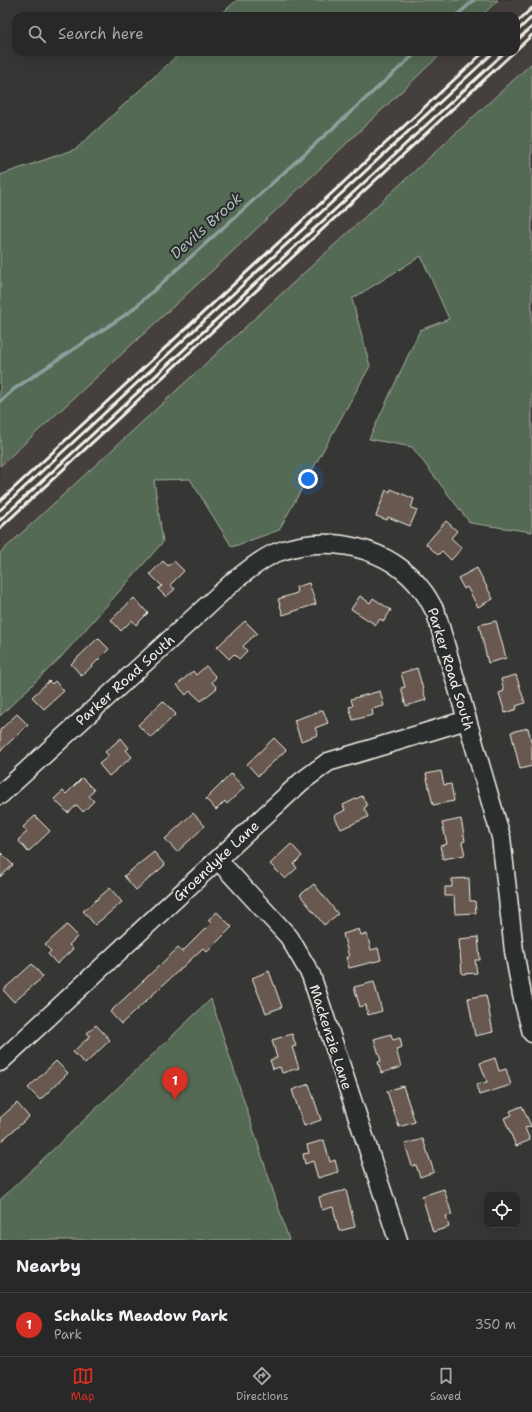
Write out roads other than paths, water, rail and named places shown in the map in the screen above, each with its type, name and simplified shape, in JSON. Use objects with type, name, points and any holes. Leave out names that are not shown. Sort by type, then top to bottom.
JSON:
[{"type":"street","name":"Parker Road South","points":[[0,795],[234,581],[277,553],[304,546],[335,544],[360,547],[381,556],[404,571],[422,589],[436,614],[501,837],[514,951],[522,995],[532,1033]]},
{"type":"street","name":"Groendyke Lane","points":[[0,1062],[301,782],[328,762],[467,720]]},
{"type":"street","name":"Mackenzie Lane","points":[[218,860],[289,937],[311,975],[398,1240]]},
{"type":"waterway","name":"Devils Brook","points":[[460,12],[474,0]]},
{"type":"waterway","name":"Devils Brook","points":[[0,402],[14,389],[131,311],[413,56]]},
{"type":"railway","points":[[520,19],[532,8]]},
{"type":"railway","points":[[520,28],[532,17]]},
{"type":"railway","points":[[520,38],[532,27]]},
{"type":"railway","points":[[520,46],[532,35]]},
{"type":"railway","points":[[0,501],[480,56]]},
{"type":"railway","points":[[0,510],[490,56]]},
{"type":"railway","points":[[0,520],[501,56]]},
{"type":"railway","points":[[0,528],[510,56]]},
{"type":"place","name":"Schalks Meadow Park","points":[[175,1100]]}]
